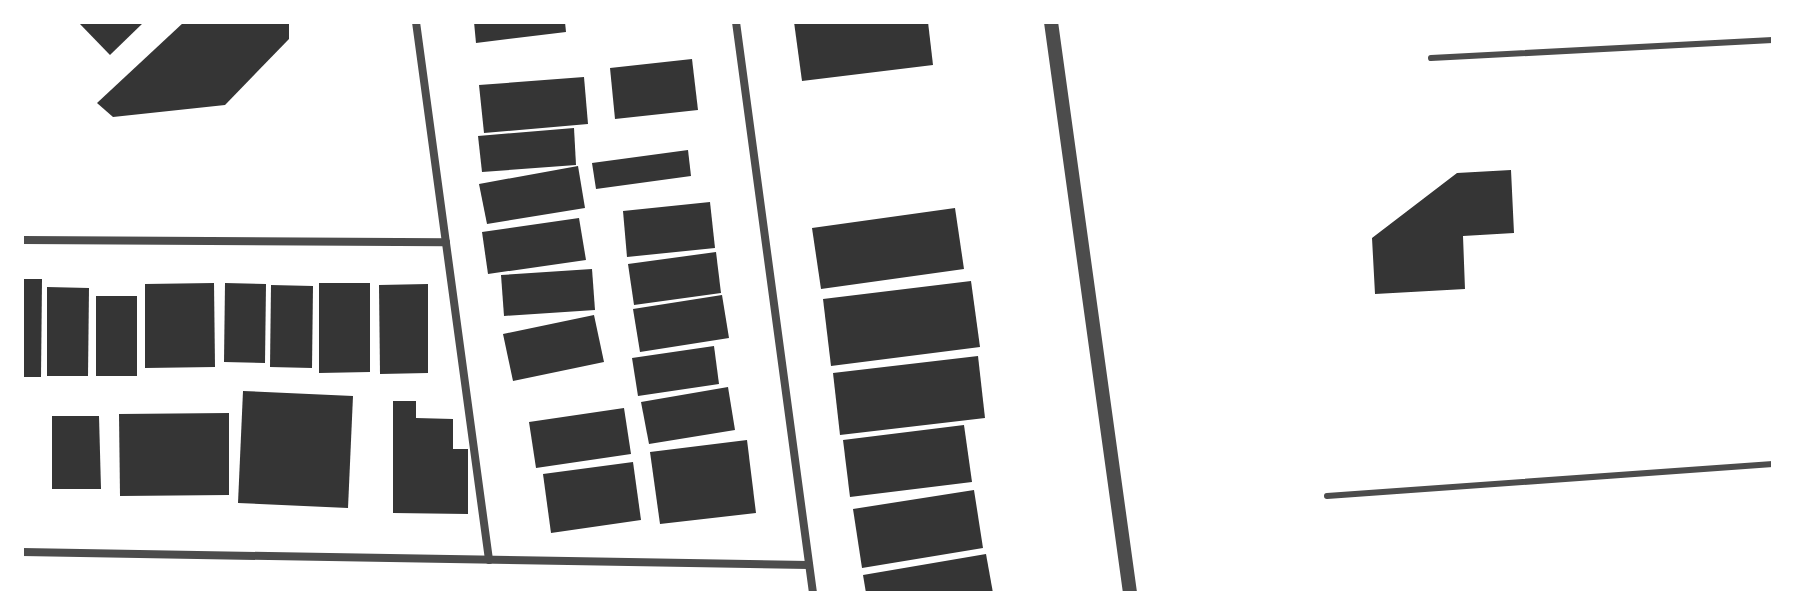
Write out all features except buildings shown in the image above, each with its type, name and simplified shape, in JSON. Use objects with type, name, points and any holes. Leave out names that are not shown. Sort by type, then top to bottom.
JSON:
[{"type":"street","points":[[416,22],[489,560]]},
{"type":"street","points":[[736,22],[813,593]]},
{"type":"street","points":[[1051,22],[1130,593]]},
{"type":"street","points":[[22,240],[446,242]]},
{"type":"street","points":[[22,552],[809,565]]},
{"type":"lane","points":[[1431,58],[1773,40]]},
{"type":"lane","points":[[1327,496],[1773,464]]}]
